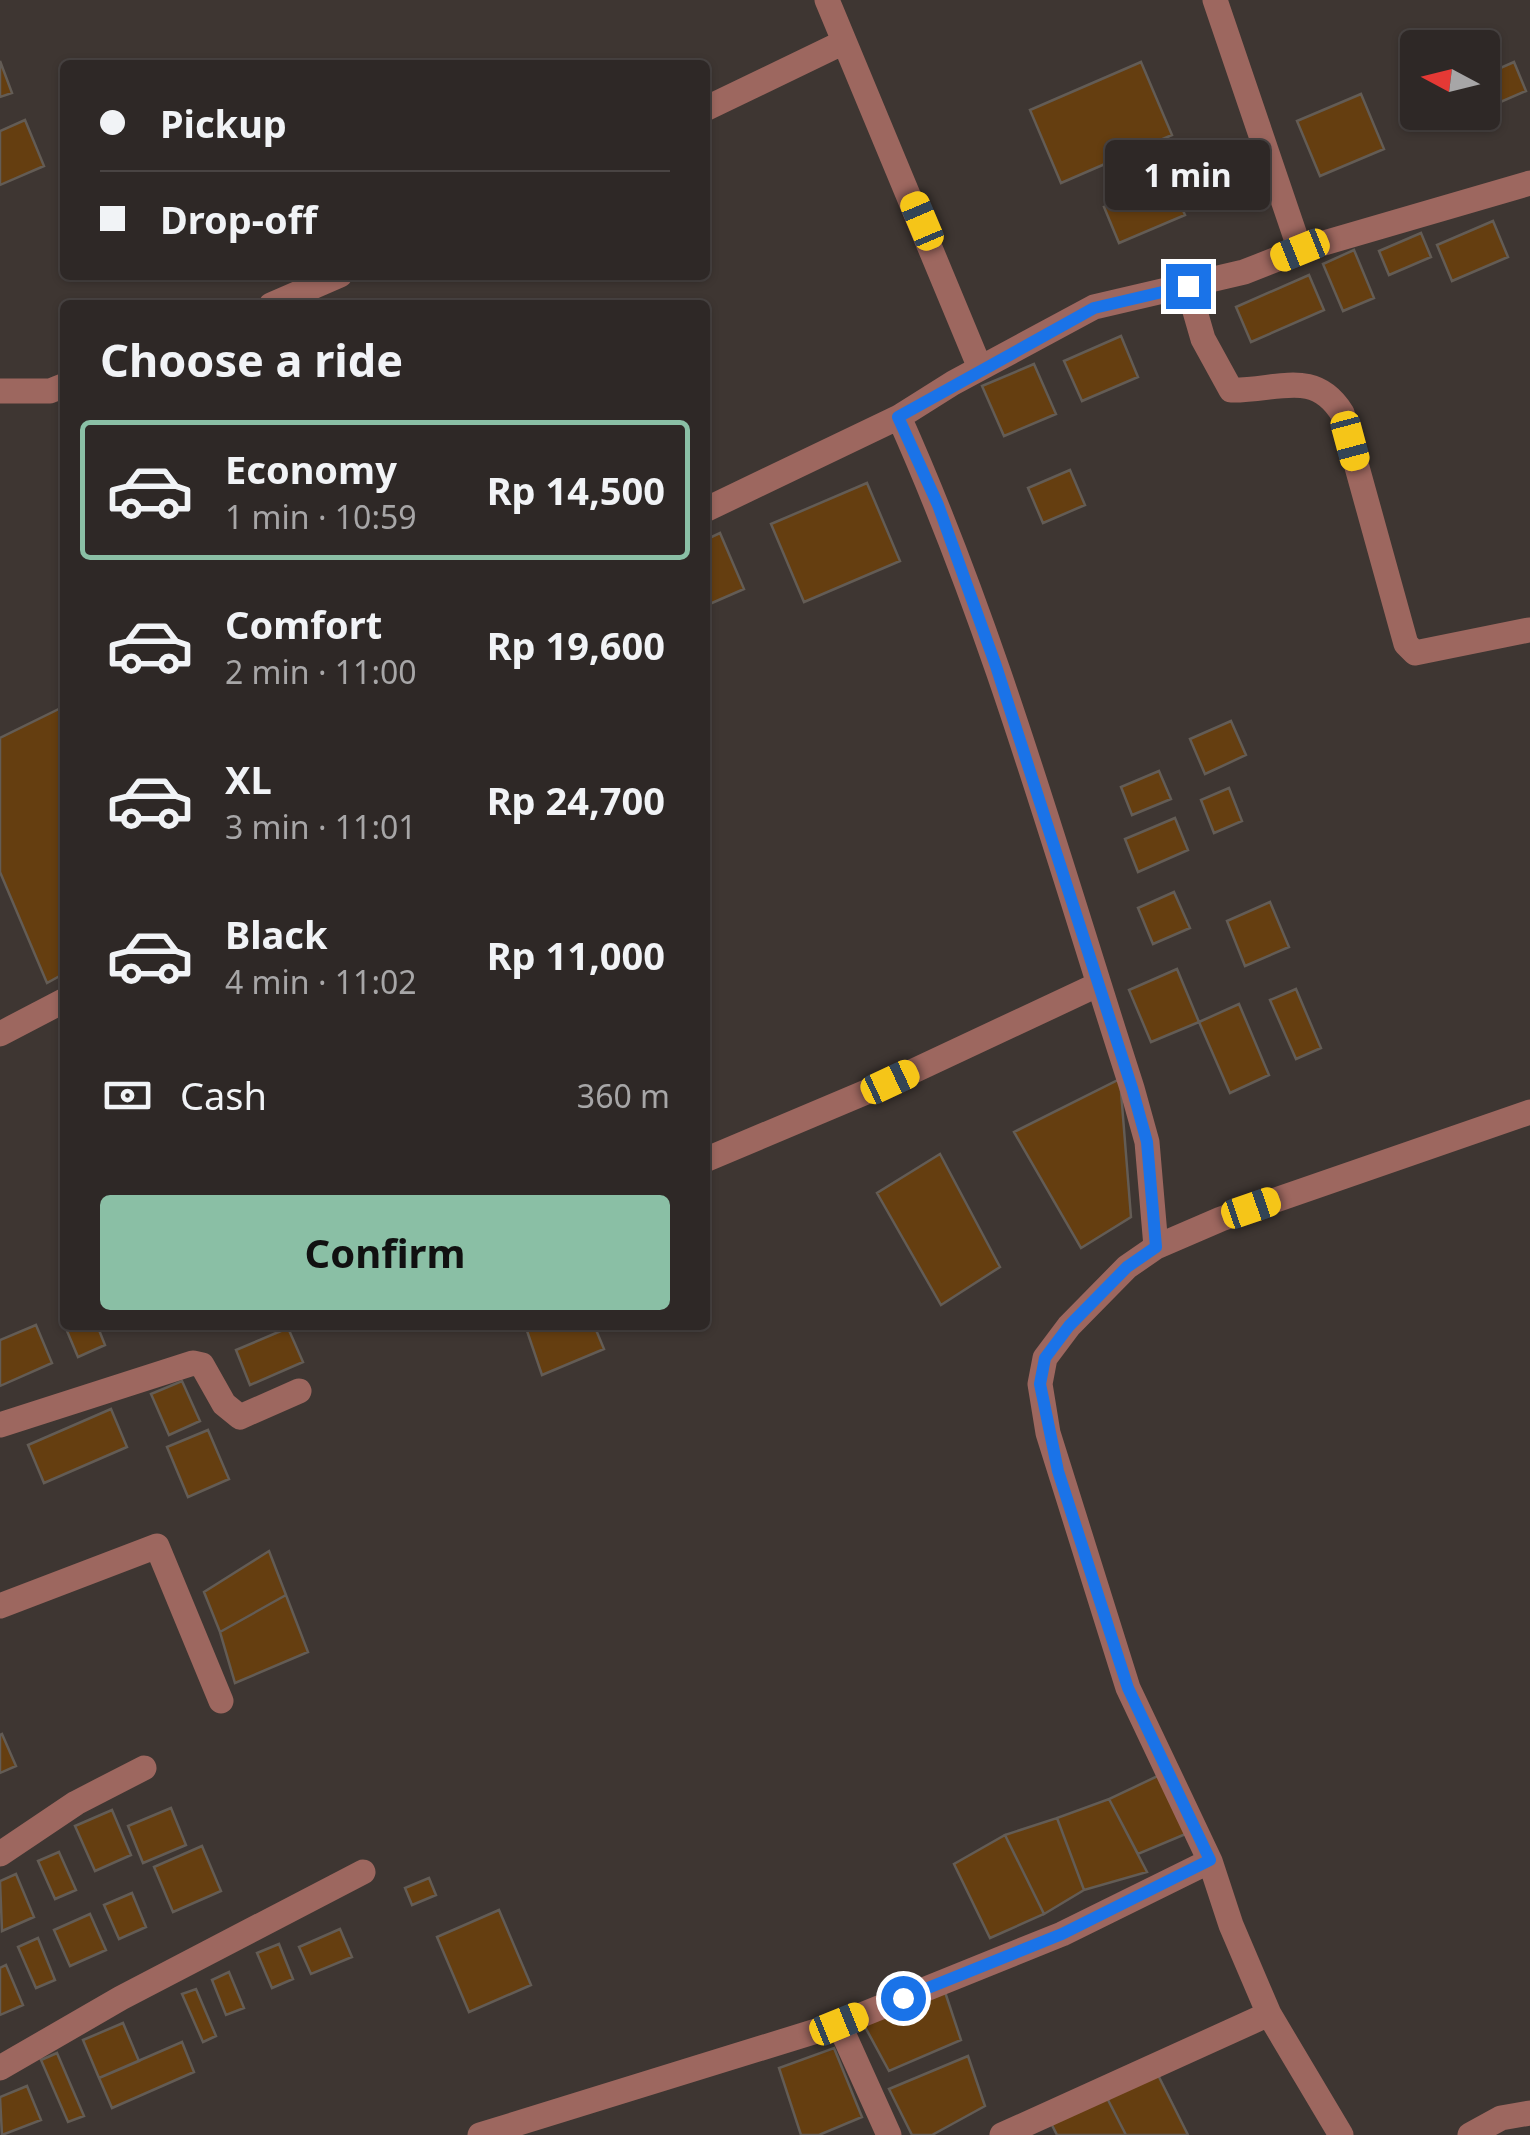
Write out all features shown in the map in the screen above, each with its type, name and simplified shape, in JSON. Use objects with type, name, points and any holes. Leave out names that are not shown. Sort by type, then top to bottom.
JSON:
[{"type":"street","points":[[828,0],[980,368]]},
{"type":"street","points":[[1215,0],[1300,250]]},
{"type":"street","points":[[710,107],[844,42]]},
{"type":"street","points":[[710,508],[898,417],[1094,308],[1244,272],[1300,250],[1530,183]]},
{"type":"street","points":[[282,300],[328,280]]},
{"type":"street","points":[[1188,286],[1203,339],[1231,390],[1313,384],[1330,393],[1342,413],[1406,644],[1415,653],[1432,653],[1529,630]]},
{"type":"street","points":[[0,391],[50,391],[60,387]]},
{"type":"street","points":[[898,417],[938,505],[1064,869],[1147,1142],[1156,1247]]},
{"type":"street","points":[[710,1158],[890,1082],[1097,985]]},
{"type":"street","points":[[0,1034],[60,1003]]},
{"type":"street","points":[[1341,2135],[1269,2014],[1231,1925],[1210,1860],[1128,1688],[1058,1471],[1040,1384],[1045,1358],[1069,1326],[1127,1267],[1156,1247],[1221,1219],[1530,1112]]},
{"type":"street","points":[[0,1425],[192,1364],[202,1365],[224,1404],[240,1416],[299,1391]]},
{"type":"street","points":[[0,1606],[157,1546],[221,1701]]},
{"type":"street","points":[[0,1854],[76,1803],[144,1768]]},
{"type":"street","points":[[480,2135],[839,2024],[1062,1934],[1210,1860]]},
{"type":"street","points":[[0,2068],[121,1998],[363,1872]]},
{"type":"street","points":[[1002,2135],[1269,2014]]},
{"type":"street","points":[[839,2024],[889,2135]]},
{"type":"street","points":[[1470,2135],[1501,2118],[1530,2113]]},
{"type":"building","points":[[0,61],[12,93],[0,97]]},
{"type":"building","points":[[1141,62],[1172,135],[1061,183],[1030,110]]},
{"type":"building","points":[[1514,62],[1526,91],[1500,102],[1500,68]]},
{"type":"building","points":[[1361,94],[1384,149],[1320,176],[1297,121]]},
{"type":"building","points":[[25,120],[44,166],[0,185],[0,131]]},
{"type":"building","points":[[1169,178],[1185,215],[1119,243],[1104,207]]},
{"type":"building","points":[[1493,221],[1508,257],[1452,281],[1437,245]]},
{"type":"building","points":[[1421,233],[1431,257],[1389,275],[1379,251]]},
{"type":"building","points":[[1354,250],[1374,298],[1343,311],[1323,264]]},
{"type":"building","points":[[1309,275],[1324,310],[1251,342],[1236,307]]},
{"type":"building","points":[[1121,336],[1138,377],[1082,401],[1064,361]]},
{"type":"building","points":[[1034,364],[1056,414],[1004,436],[982,386]]},
{"type":"building","points":[[1070,470],[1085,505],[1043,523],[1028,488]]},
{"type":"building","points":[[867,483],[900,561],[804,602],[771,524]]},
{"type":"building","points":[[720,533],[744,589],[710,604],[710,538]]},
{"type":"building","points":[[60,708],[60,976],[47,983],[0,872],[0,738]]},
{"type":"building","points":[[1231,721],[1246,755],[1205,774],[1190,739]]},
{"type":"building","points":[[1159,771],[1171,799],[1132,815],[1121,787]]},
{"type":"building","points":[[1229,788],[1242,821],[1214,833],[1201,800]]},
{"type":"building","points":[[1175,818],[1188,850],[1138,872],[1125,839]]},
{"type":"building","points":[[1174,892],[1190,928],[1153,944],[1138,908]]},
{"type":"building","points":[[1270,902],[1289,947],[1245,966],[1227,921]]},
{"type":"building","points":[[1177,969],[1199,1022],[1151,1042],[1129,990]]},
{"type":"building","points":[[1296,989],[1321,1048],[1296,1059],[1270,1000]]},
{"type":"building","points":[[1239,1004],[1269,1075],[1230,1093],[1199,1022]]},
{"type":"building","points":[[1120,1079],[1131,1217],[1081,1248],[1014,1132]]},
{"type":"building","points":[[940,1154],[1000,1267],[941,1305],[877,1193]]},
{"type":"building","points":[[36,1325],[52,1363],[0,1386],[0,1340]]},
{"type":"building","points":[[99,1330],[105,1345],[78,1357],[67,1331]]},
{"type":"building","points":[[289,1330],[303,1362],[250,1385],[236,1350]]},
{"type":"building","points":[[527,1330],[596,1330],[604,1349],[542,1375]]},
{"type":"building","points":[[182,1381],[200,1421],[169,1435],[151,1394]]},
{"type":"building","points":[[111,1409],[127,1447],[44,1483],[28,1445]]},
{"type":"building","points":[[208,1430],[229,1479],[188,1497],[167,1447]]},
{"type":"building","points":[[269,1551],[286,1595],[220,1632],[204,1592]]},
{"type":"building","points":[[286,1595],[308,1652],[235,1683],[220,1632]]},
{"type":"building","points":[[0,1735],[16,1766],[0,1773]]},
{"type":"building","points":[[1162,1774],[1188,1833],[1138,1854],[1109,1799]]},
{"type":"building","points":[[1109,1799],[1147,1872],[1084,1890],[1057,1818]]},
{"type":"building","points":[[171,1808],[186,1845],[143,1863],[128,1826]]},
{"type":"building","points":[[112,1810],[131,1855],[95,1871],[75,1826]]},
{"type":"building","points":[[1057,1818],[1084,1890],[1044,1914],[1005,1835]]},
{"type":"building","points":[[1005,1835],[1044,1914],[990,1938],[954,1864]]},
{"type":"building","points":[[202,1846],[221,1891],[173,1912],[154,1867]]},
{"type":"building","points":[[59,1852],[76,1890],[55,1899],[38,1861]]},
{"type":"building","points":[[16,1874],[34,1917],[2,1931],[0,1881]]},
{"type":"building","points":[[429,1878],[436,1895],[412,1905],[405,1888]]},
{"type":"building","points":[[132,1893],[146,1927],[119,1939],[104,1905]]},
{"type":"building","points":[[499,1910],[531,1985],[469,2012],[437,1937]]},
{"type":"building","points":[[90,1914],[106,1950],[70,1966],[54,1930]]},
{"type":"building","points":[[340,1929],[352,1957],[311,1974],[299,1947]]},
{"type":"building","points":[[38,1938],[55,1980],[36,1988],[18,1947]]},
{"type":"building","points":[[279,1944],[293,1979],[272,1988],[257,1953]]},
{"type":"building","points":[[6,1965],[23,2005],[0,2015],[0,1968]]},
{"type":"building","points":[[229,1972],[244,2008],[226,2015],[212,1980]]},
{"type":"building","points":[[196,1989],[216,2036],[203,2042],[182,1994]]},
{"type":"building","points":[[945,1992],[961,2040],[889,2071],[864,2025]]},
{"type":"building","points":[[123,2023],[139,2061],[99,2078],[83,2040]]},
{"type":"building","points":[[182,2042],[194,2072],[112,2108],[99,2078]]},
{"type":"building","points":[[834,2048],[862,2117],[819,2135],[801,2135],[779,2068]]},
{"type":"building","points":[[57,2053],[84,2116],[68,2122],[41,2060]]},
{"type":"building","points":[[968,2056],[985,2106],[932,2135],[912,2135],[889,2089]]},
{"type":"building","points":[[1158,2075],[1188,2135],[1126,2135],[1106,2096]]},
{"type":"building","points":[[27,2086],[41,2120],[2,2135],[0,2097]]},
{"type":"building","points":[[1106,2096],[1126,2135],[1057,2135],[1051,2123]]},
{"type":"route","points":[[903,1998],[1062,1934],[1210,1860],[1128,1688],[1086,1548],[1058,1471],[1040,1384],[1045,1358],[1069,1326],[1127,1267],[1156,1247],[1147,1142],[1064,869],[996,666],[938,505],[898,417],[1094,308],[1188,286]]}]
